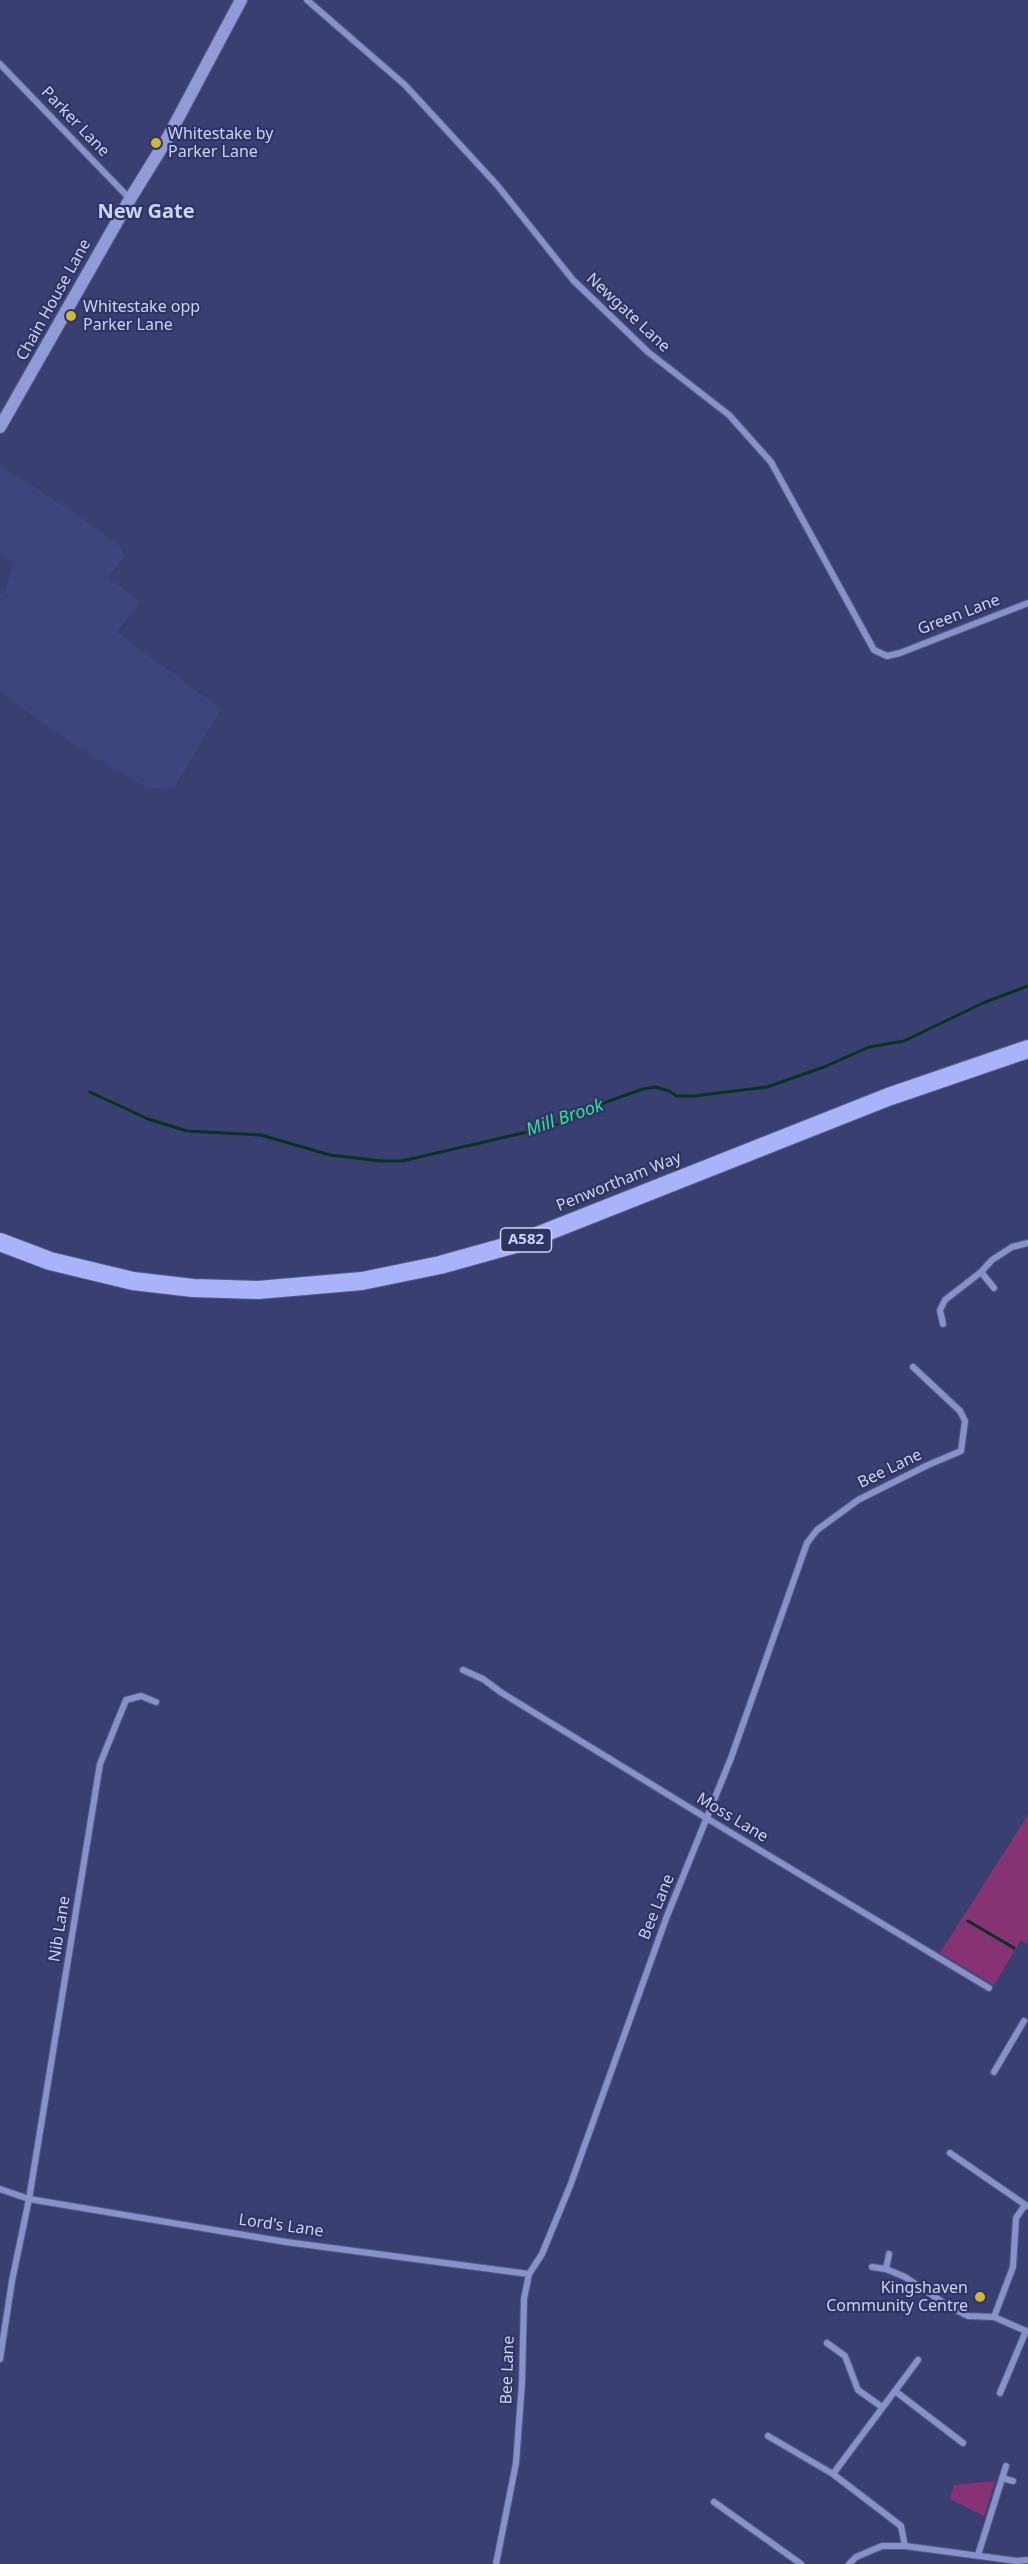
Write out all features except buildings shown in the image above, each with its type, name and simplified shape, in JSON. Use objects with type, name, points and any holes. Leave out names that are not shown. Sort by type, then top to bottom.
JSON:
[{"type":"highway","name":"Penwortham Way","points":[[0,1242],[50,1261],[133,1281],[193,1288],[258,1290],[362,1281],[440,1265],[519,1243],[888,1097],[1028,1049]]},
{"type":"street","name":"Chain House Lane","points":[[0,428],[130,199],[167,139],[241,0]]},
{"type":"street","name":"Newgate Lane","points":[[307,0],[405,85],[497,185],[573,280],[648,352],[729,415],[771,462],[869,646],[887,656],[900,653]]},
{"type":"street","name":"Parker Lane","points":[[0,64],[130,199]]},
{"type":"street","name":"Green Lane","points":[[900,653],[1028,603]]},
{"type":"street","points":[[943,1324],[940,1310],[945,1300],[981,1272],[992,1260],[1012,1247],[1028,1242]]},
{"type":"street","points":[[981,1272],[994,1288]]},
{"type":"street","name":"Bee Lane","points":[[495,2564],[516,2463],[522,2383],[524,2300],[529,2274],[542,2254],[570,2186],[608,2086],[625,2030],[659,1937],[708,1819],[807,1543],[817,1530],[858,1500],[961,1451],[965,1421],[960,1411],[913,1367]]},
{"type":"street","name":"Moss Lane","points":[[463,1670],[483,1679],[502,1693],[988,1988]]},
{"type":"street","name":"Nib Lane","points":[[29,2199],[100,1764],[126,1700],[141,1696],[156,1702]]},
{"type":"street","points":[[994,2072],[1024,2021]]},
{"type":"street","points":[[950,2153],[1027,2206],[1016,2218],[1013,2267],[994,2317]]},
{"type":"street","name":"Lord's Lane","points":[[0,2189],[29,2199],[286,2242],[529,2274]]},
{"type":"street","points":[[0,2359],[12,2281],[29,2199]]},
{"type":"street","points":[[886,2269],[889,2254]]},
{"type":"street","points":[[872,2267],[886,2269],[905,2277],[950,2307],[968,2316],[994,2317],[1026,2331],[1000,2393]]},
{"type":"street","points":[[827,2343],[844,2356],[858,2390],[882,2407]]},
{"type":"street","points":[[833,2474],[918,2361]]},
{"type":"street","points":[[895,2391],[963,2443]]},
{"type":"street","points":[[768,2436],[833,2474],[901,2526],[905,2546]]},
{"type":"street","points":[[978,2555],[1006,2466]]},
{"type":"street","points":[[1002,2478],[1014,2481]]},
{"type":"street","points":[[714,2502],[801,2564]]},
{"type":"street","points":[[849,2564],[862,2554],[882,2546],[905,2546],[1017,2561],[1028,2560]]},
{"type":"shaded area","points":[[0,466],[77,514],[119,545],[125,556],[108,577],[140,601],[117,632],[221,709],[176,785],[166,789],[148,788],[74,745],[0,692],[0,594],[6,592],[13,562],[0,553]]},
{"type":"shaded area","points":[[1028,1815],[1028,1944],[1021,1940],[994,1985],[940,1953]]},
{"type":"shaded area","points":[[995,2481],[984,2516],[950,2499],[954,2485]]},
{"type":"waterway","name":"Mill Brook","points":[[90,1092],[148,1119],[187,1131],[261,1135],[330,1155],[402,1161],[553,1126],[609,1101],[643,1089],[655,1087],[677,1096],[694,1096],[767,1087],[824,1067],[869,1047],[904,1041],[983,1003],[1028,986]]},
{"type":"waterway","points":[[968,1921],[1014,1948]]},
{"type":"place","name":"Whitestake by Parker Lane","points":[[156,143]]},
{"type":"place","name":"Whitestake opp Parker Lane","points":[[71,316]]},
{"type":"place","name":"Kingshaven Community Centre","points":[[980,2297]]},
{"type":"district","name":"New Gate","points":[[146,212]]}]
